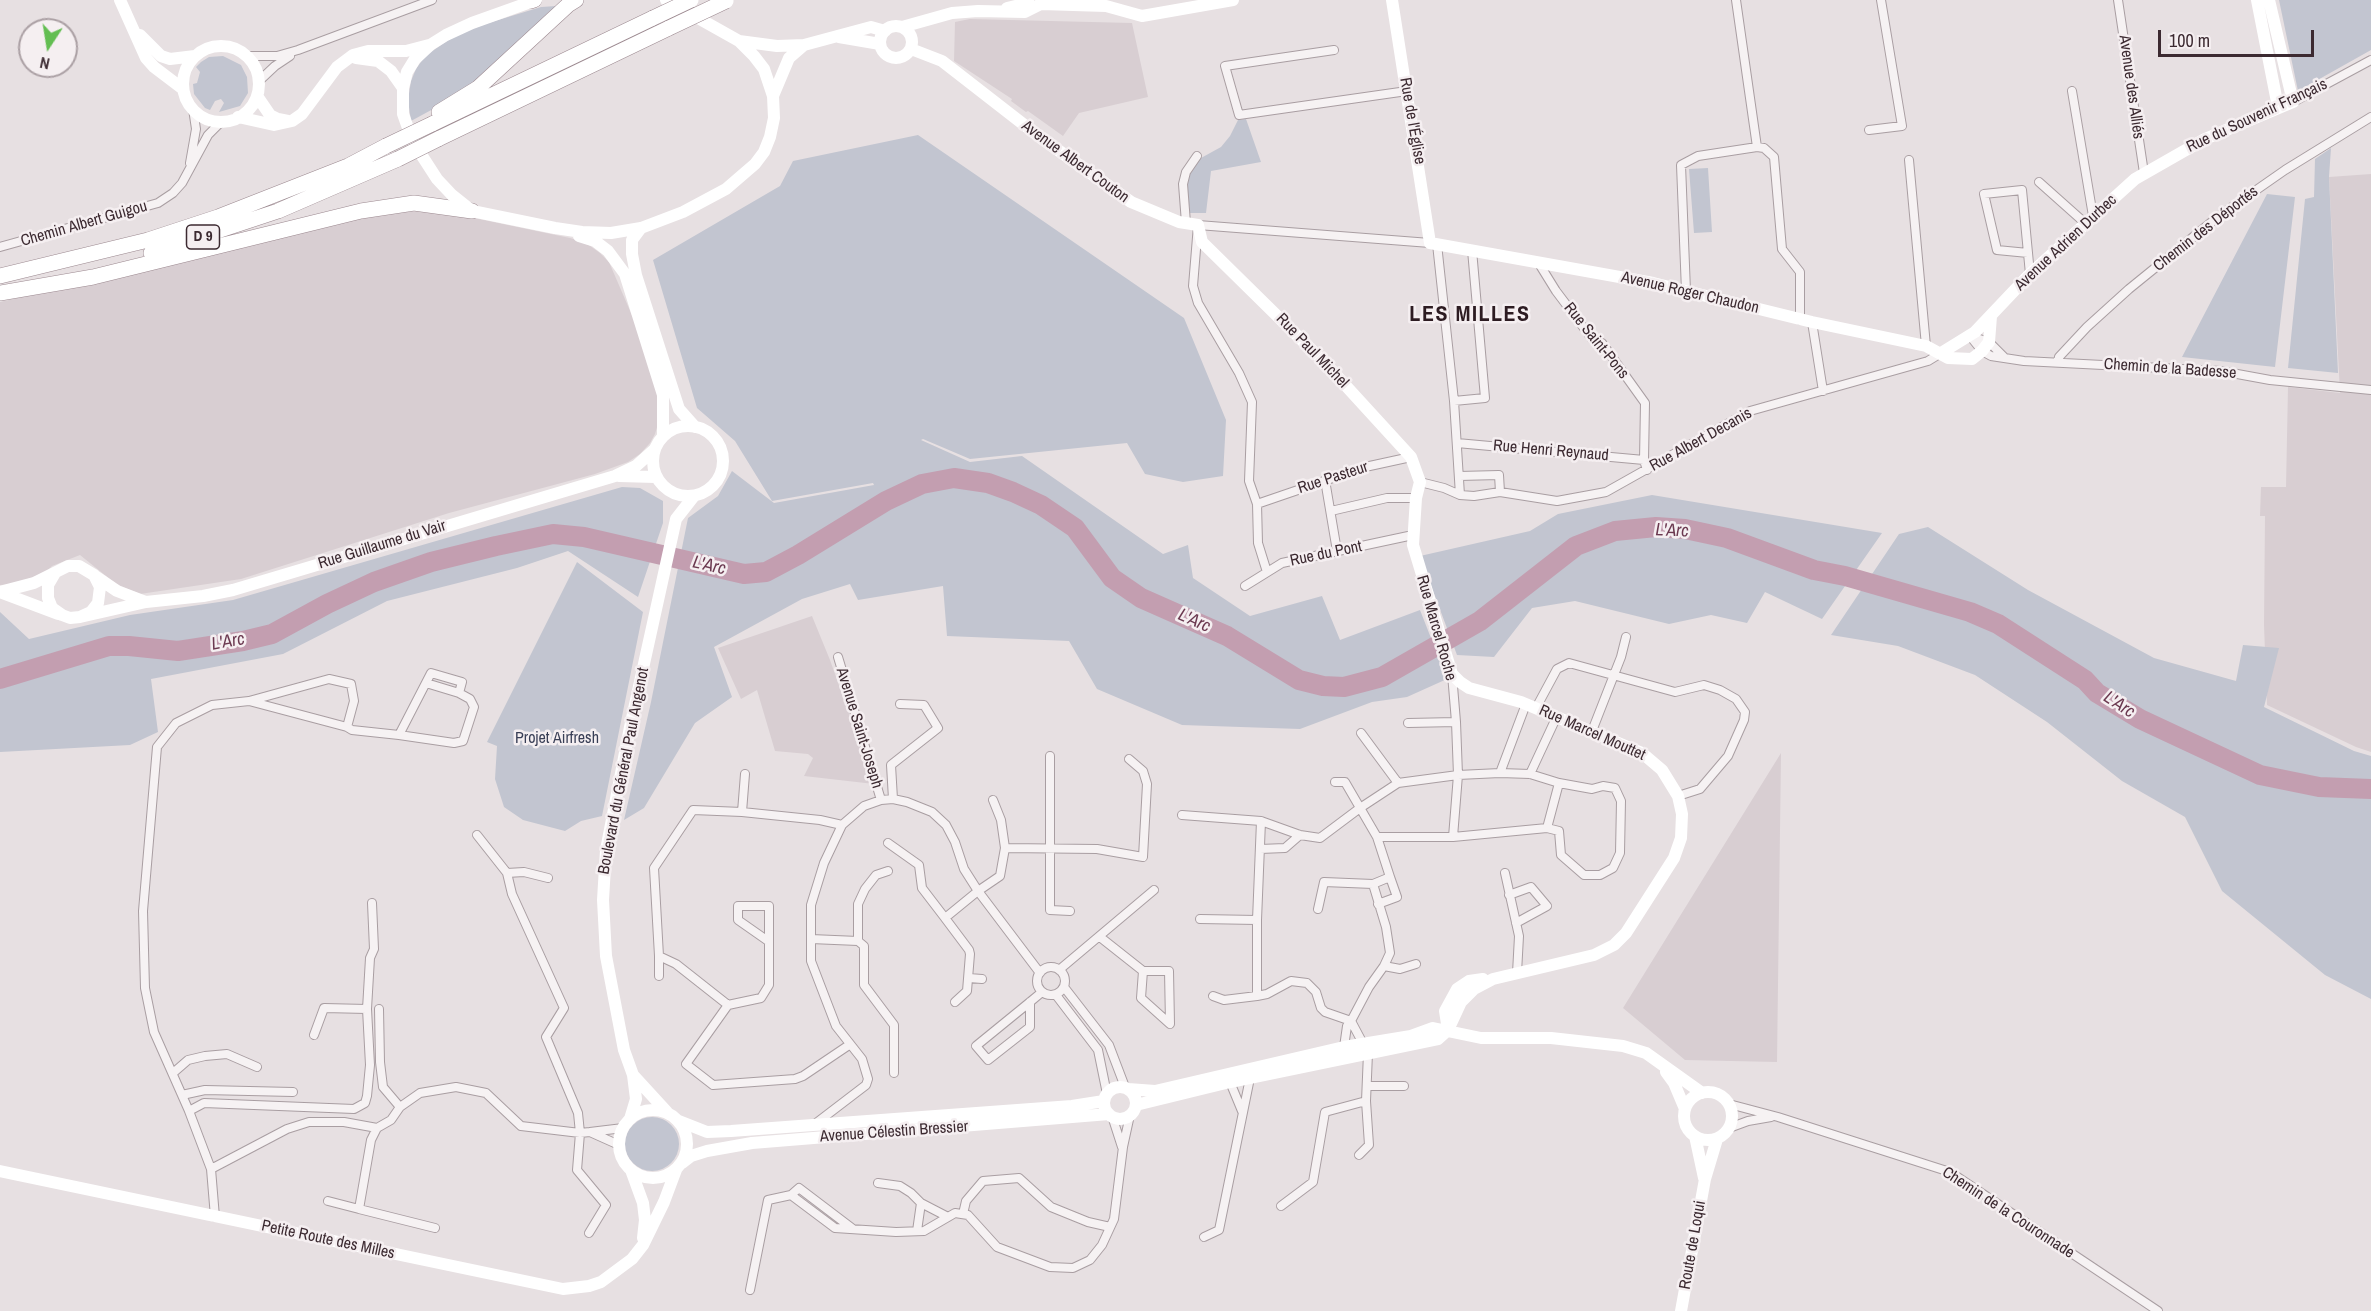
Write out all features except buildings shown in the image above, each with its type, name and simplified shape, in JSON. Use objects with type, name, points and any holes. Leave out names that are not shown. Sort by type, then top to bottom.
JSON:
[{"type":"highway","points":[[431,121],[478,88],[576,0]]},
{"type":"highway","name":"D 9","points":[[0,276],[148,240],[219,217],[348,166],[431,121],[691,0]]},
{"type":"highway","name":"D 9","points":[[0,292],[166,249],[278,211],[398,159],[728,1]]},
{"type":"highway","points":[[0,292],[93,277],[361,211],[414,204],[472,211]]},
{"type":"main road","points":[[120,0],[146,58],[183,89]]},
{"type":"main road","points":[[534,0],[472,23],[430,45],[415,58],[407,72],[404,88],[404,114],[415,145],[437,179],[472,211],[555,228],[611,233],[641,228],[683,212],[726,189],[755,164],[764,152],[770,137],[774,118],[773,96],[764,69],[739,41],[666,0]]},
{"type":"main road","points":[[995,11],[1020,5],[1028,0]]},
{"type":"main road","points":[[1118,0],[1149,9],[1170,9]]},
{"type":"main road","points":[[930,19],[916,32],[906,55],[893,58],[885,54],[880,45],[882,34],[893,26],[902,27],[930,19],[952,13],[1025,12],[1041,4],[1055,4],[1106,6],[1142,16],[1170,9],[1233,0]]},
{"type":"main road","name":"Rue de l'Église","points":[[1392,0],[1434,243]]},
{"type":"main road","points":[[2257,0],[2278,107]]},
{"type":"main road","points":[[2269,0],[2293,102]]},
{"type":"main road","points":[[132,25],[147,45],[161,56],[170,59],[195,56]]},
{"type":"main road","points":[[739,41],[777,46],[804,45],[871,27],[885,31]]},
{"type":"main road","points":[[902,27],[910,34],[912,44]]},
{"type":"main road","points":[[835,36],[880,45]]},
{"type":"main road","name":"Avenue Albert Couton","points":[[912,44],[942,62],[1041,138],[1131,202],[1192,224]]},
{"type":"main road","points":[[238,117],[274,125],[292,121],[302,114],[337,67],[346,59],[359,52],[406,51],[430,45]]},
{"type":"main road","points":[[773,96],[789,58],[804,45]]},
{"type":"main road","points":[[215,46],[226,46],[246,56],[253,63],[259,81],[256,96],[246,112],[238,117],[222,121],[212,120],[193,109],[183,89],[186,71],[195,56],[215,46]]},
{"type":"main road","points":[[346,59],[364,58],[378,61],[392,71],[404,88]]},
{"type":"main road","points":[[256,96],[270,115],[278,120],[292,121]]},
{"type":"main road","name":"Rue du Souvenir Français","points":[[2144,173],[2205,139],[2293,102]]},
{"type":"main road","name":"Avenue Adrien Durbec","points":[[1941,353],[1970,336],[2030,274],[2089,219],[2144,173]]},
{"type":"main road","name":"Rue Paul Michel","points":[[1192,224],[1202,242],[1325,363],[1411,458],[1420,482]]},
{"type":"main road","points":[[555,228],[595,241],[608,251],[625,274],[663,395],[663,436]]},
{"type":"main road","points":[[641,228],[632,240],[636,275],[679,409],[695,427]]},
{"type":"main road","name":"Avenue Roger Chaudon","points":[[1434,243],[1686,291],[1806,321],[1926,346],[1948,358],[1972,359],[1986,346]]},
{"type":"main road","points":[[1986,346],[1991,316]]},
{"type":"main road","points":[[666,489],[679,495],[694,496],[714,485],[720,477],[723,459],[721,447],[715,438],[706,431],[684,426],[663,436],[655,449],[652,458],[656,477],[666,489],[676,522]]},
{"type":"main road","name":"Rue Guillaume du Vair","points":[[80,617],[146,602],[203,596],[233,590],[615,476],[636,466],[655,449]]},
{"type":"main road","name":"Rue Guillaume du Vair","points":[[615,476],[656,477]]},
{"type":"main road","name":"Rue Marcel Roche","points":[[1420,482],[1416,498],[1413,535],[1419,566],[1450,669]]},
{"type":"main road","points":[[676,522],[694,496]]},
{"type":"main road","name":"Boulevard du Général Paul Angenot","points":[[626,1123],[636,1099],[633,1075],[624,1050],[606,956],[603,878],[606,850],[676,522]]},
{"type":"main road","points":[[68,566],[79,566],[94,575],[100,587],[98,603],[91,612],[80,617],[62,615],[0,592],[34,583],[68,566]]},
{"type":"main road","points":[[55,573],[48,585],[48,598],[52,608],[62,615]]},
{"type":"main road","name":"Rue Guillaume du Vair","points":[[94,575],[117,591],[146,602]]},
{"type":"main road","name":"Rue Marcel Mouttet","points":[[1448,1030],[1461,1002],[1474,988],[1493,979],[1594,955],[1614,945],[1626,933],[1674,858],[1681,838],[1682,814],[1678,796],[1662,770],[1642,753],[1531,706],[1469,688],[1460,682],[1450,669]]},
{"type":"main road","points":[[1366,1048],[1230,1082],[1133,1110],[1120,1119],[1110,1115],[1106,1110],[1105,1097],[1115,1088],[1155,1091],[1344,1047],[1366,1048],[1426,1042],[1438,1039],[1448,1030],[1481,1038],[1551,1038],[1595,1041],[1623,1046],[1646,1053],[1702,1094]]},
{"type":"main road","points":[[1662,1066],[1674,1083],[1685,1109],[1685,1124],[1695,1136],[1710,1140],[1717,1138],[1729,1128],[1732,1120],[1729,1104],[1717,1094],[1702,1094],[1695,1097],[1685,1109]]},
{"type":"main road","name":"Boulevard du Général Paul Angenot","points":[[633,1075],[642,1087],[674,1117]]},
{"type":"main road","points":[[1127,1088],[1135,1096],[1133,1110]]},
{"type":"main road","name":"Avenue Célestin Bressier","points":[[674,1117],[707,1132],[1072,1106],[1105,1097]]},
{"type":"main road","points":[[631,1170],[645,1178],[663,1177],[679,1166],[687,1148],[686,1132],[674,1117],[658,1110],[641,1112],[626,1123],[619,1145],[623,1160],[631,1170],[644,1203],[645,1220],[642,1245]]},
{"type":"main road","name":"Avenue Célestin Bressier","points":[[679,1166],[691,1156],[707,1150],[752,1143],[1110,1115]]},
{"type":"main road","name":"Route de Loqui","points":[[1695,1136],[1705,1179]]},
{"type":"main road","name":"Route de Loqui","points":[[1682,1311],[1705,1179],[1717,1138]]},
{"type":"main road","name":"Petite Route des Milles","points":[[0,1171],[563,1289],[601,1282],[632,1259],[642,1245],[664,1202],[679,1166]]},
{"type":"street","points":[[246,56],[277,56],[298,51],[432,0]]},
{"type":"street","points":[[1736,0],[1757,147]]},
{"type":"street","points":[[1869,130],[1902,126],[1881,0]]},
{"type":"street","name":"Avenue des Alliés","points":[[2118,0],[2144,173]]},
{"type":"street","points":[[1334,50],[1226,66],[1239,116],[1407,91]]},
{"type":"street","points":[[259,81],[274,66],[298,51]]},
{"type":"street","name":"Rue du Souvenir Français","points":[[2293,102],[2371,60]]},
{"type":"street","points":[[2072,91],[2089,219]]},
{"type":"street","name":"Chemin Albert Guigou","points":[[189,169],[196,129],[193,109]]},
{"type":"street","name":"Chemin des Déportés","points":[[2058,361],[2059,357],[2087,327],[2129,289],[2219,216],[2285,170],[2371,117]]},
{"type":"street","name":"Chemin Albert Guigou","points":[[0,247],[158,202],[173,193],[208,135],[222,121]]},
{"type":"street","points":[[1686,291],[1681,165],[1698,156],[1757,147],[1764,148],[1774,157],[1782,249],[1800,272],[1806,321],[1823,391]]},
{"type":"street","points":[[1197,156],[1186,172],[1183,184],[1192,224],[1193,286],[1198,303],[1239,373],[1252,402],[1249,481],[1257,504],[1258,543],[1267,572]]},
{"type":"street","points":[[1909,159],[1926,346]]},
{"type":"street","points":[[2039,182],[2089,219]]},
{"type":"street","points":[[2028,254],[1996,250],[1984,194],[2022,190],[2030,274]]},
{"type":"street","name":"Avenue Albert Couton","points":[[1192,224],[1434,243]]},
{"type":"street","points":[[1420,482],[1460,495],[1454,401],[1434,243]]},
{"type":"street","points":[[1454,401],[1485,398],[1472,250]]},
{"type":"street","name":"Rue Saint-Pons","points":[[1538,261],[1556,291],[1593,340],[1602,344],[1645,403],[1644,460],[1647,470]]},
{"type":"street","name":"Chemin de la Badesse","points":[[1970,336],[2004,357],[2024,361],[2221,371],[2270,380],[2371,390]]},
{"type":"street","name":"Rue Albert Decanis","points":[[1460,495],[1474,496],[1500,492],[1557,501],[1606,492],[1750,411],[1928,362],[1941,353]]},
{"type":"street","name":"Rue Henri Reynaud","points":[[1457,443],[1644,460]]},
{"type":"street","name":"Rue Pasteur","points":[[1257,504],[1365,467],[1411,458]]},
{"type":"street","points":[[1459,476],[1499,475],[1500,492]]},
{"type":"street","points":[[1325,480],[1337,551]]},
{"type":"street","points":[[1331,511],[1387,498],[1416,498]]},
{"type":"street","name":"Rue du Pont","points":[[1245,586],[1282,562],[1413,535]]},
{"type":"street","points":[[1592,731],[1612,675],[1621,657],[1626,637]]},
{"type":"street","name":"Avenue Saint-Joseph","points":[[838,657],[881,800]]},
{"type":"street","points":[[1500,772],[1531,706],[1557,669],[1569,663],[1577,664],[1675,692],[1704,685],[1720,690],[1740,704],[1745,712],[1744,720],[1728,756],[1700,789],[1678,796]]},
{"type":"street","name":"Rue Marcel Roche","points":[[1450,669],[1456,722],[1458,775],[1453,837]]},
{"type":"street","points":[[249,701],[352,730],[454,743],[463,741],[474,707],[470,699],[459,693],[462,682],[431,673],[399,735]]},
{"type":"street","points":[[215,1216],[211,1169],[189,1111],[154,1032],[145,988],[143,911],[157,747],[176,723],[212,705],[249,701],[329,679],[351,684],[354,701],[347,727]]},
{"type":"street","points":[[893,799],[891,765],[938,728],[924,705],[900,704]]},
{"type":"street","points":[[1530,774],[1557,716]]},
{"type":"street","points":[[1408,723],[1456,722]]},
{"type":"street","points":[[1361,733],[1398,783]]},
{"type":"street","points":[[1050,756],[1050,910],[1070,911]]},
{"type":"street","points":[[1005,848],[1097,849],[1143,857],[1147,784],[1143,771],[1129,759]]},
{"type":"street","points":[[1182,815],[1261,821],[1300,835],[1320,838],[1398,783],[1500,772],[1530,774],[1559,783],[1592,789],[1603,786],[1615,788],[1621,801],[1620,853],[1613,868],[1600,875],[1584,875],[1561,855],[1558,831],[1547,828],[1453,837],[1377,837]]},
{"type":"street","points":[[741,812],[745,774]]},
{"type":"street","points":[[1335,782],[1345,782],[1377,837],[1397,897],[1378,904]]},
{"type":"street","points":[[1547,828],[1559,783]]},
{"type":"street","name":"Avenue Saint-Joseph","points":[[815,1124],[866,1085],[868,1079],[862,1059],[836,1026],[811,961],[811,904],[824,863],[842,825],[864,806],[881,800],[893,799],[907,802],[932,812],[946,825],[964,868],[978,891],[1040,973]]},
{"type":"street","points":[[945,918],[1000,876],[1005,848],[1001,820],[993,800]]},
{"type":"street","points":[[659,976],[654,868],[693,810],[741,812],[820,820],[842,825]]},
{"type":"street","points":[[1257,996],[1261,821]]},
{"type":"street","points":[[477,835],[507,873],[512,894],[564,1008],[546,1037],[585,1133],[577,1170],[606,1205],[589,1233]]},
{"type":"street","points":[[1260,849],[1285,848],[1300,835]]},
{"type":"street","points":[[888,843],[919,865],[922,888],[969,950],[967,991],[955,1002]]},
{"type":"street","points":[[858,941],[858,904],[865,889],[876,875],[888,871]]},
{"type":"street","points":[[507,873],[524,872],[548,878]]},
{"type":"street","points":[[1505,873],[1519,936],[1517,973]]},
{"type":"street","points":[[1318,909],[1324,882],[1373,884],[1390,877]]},
{"type":"street","points":[[1344,1047],[1347,1026],[1390,953],[1386,927],[1373,884]]},
{"type":"street","points":[[1509,895],[1531,887],[1547,906],[1516,923]]},
{"type":"street","points":[[1059,970],[1154,890]]},
{"type":"street","points":[[189,1111],[204,1103],[354,1109],[364,1103],[368,1096],[367,1009],[370,958],[374,949],[372,903]]},
{"type":"street","points":[[768,941],[738,920],[738,906],[769,906],[769,985],[765,993],[754,1001],[728,1005],[686,1064],[713,1085],[800,1078],[849,1045]]},
{"type":"street","points":[[1200,919],[1257,920]]},
{"type":"street","points":[[1100,937],[1143,971],[1168,971],[1170,1024],[1141,998],[1143,971]]},
{"type":"street","points":[[811,939],[858,941],[864,946],[864,984],[894,1026],[894,1073]]},
{"type":"street","points":[[659,956],[676,963],[728,1005]]},
{"type":"street","points":[[1384,966],[1400,969],[1416,964]]},
{"type":"street","points":[[1042,992],[1037,980],[1040,973],[1051,967],[1059,970],[1065,980],[1064,987],[1056,995]]},
{"type":"street","points":[[969,978],[982,980]]},
{"type":"street","points":[[1214,996],[1224,1000],[1257,996],[1267,994],[1292,981],[1307,982],[1316,992],[1321,1008],[1325,1012],[1351,1021],[1366,1048],[1369,1145],[1359,1155]]},
{"type":"street","points":[[1064,987],[1109,1045],[1127,1088]]},
{"type":"street","points":[[1042,992],[1056,995],[1098,1050],[1105,1097]]},
{"type":"street","points":[[1030,1002],[1030,1027],[988,1060],[976,1046],[1042,992]]},
{"type":"street","points":[[314,1035],[324,1008],[367,1009]]},
{"type":"street","points":[[380,1009],[380,1062],[383,1087],[400,1107]]},
{"type":"street","points":[[173,1073],[188,1060],[227,1054],[257,1067]]},
{"type":"street","points":[[1204,1237],[1219,1230],[1250,1078]]},
{"type":"street","points":[[1230,1082],[1242,1112]]},
{"type":"street","points":[[1368,1086],[1404,1086]]},
{"type":"street","points":[[359,1209],[371,1140],[377,1128],[391,1120],[400,1107],[420,1093],[456,1087],[486,1093],[521,1126],[585,1133],[619,1145]]},
{"type":"street","points":[[182,1095],[206,1090],[293,1092]]},
{"type":"street","points":[[1281,1206],[1312,1182],[1325,1112],[1366,1101]]},
{"type":"street","name":"Chemin de la Couronnade","points":[[1729,1104],[1778,1117],[1950,1172],[2158,1311]]},
{"type":"street","points":[[750,1290],[768,1200],[791,1195],[799,1188],[853,1229],[917,1232],[924,1231],[955,1213],[963,1214],[968,1215],[997,1247],[1050,1267],[1073,1268],[1090,1260],[1102,1245],[1114,1219],[1123,1148],[1133,1110]]},
{"type":"street","points":[[1110,1115],[1123,1148]]},
{"type":"street","name":"Chemin de la Couronnade","points":[[1729,1128],[1748,1121],[1778,1117]]},
{"type":"street","points":[[211,1169],[287,1129],[309,1122],[344,1122],[377,1128]]},
{"type":"street","points":[[585,1133],[626,1123]]},
{"type":"street","points":[[963,1214],[966,1201],[983,1181],[1019,1178],[1051,1207],[1088,1222],[1110,1227]]},
{"type":"street","points":[[878,1183],[900,1186],[921,1203],[948,1217]]},
{"type":"street","points":[[328,1201],[435,1228]]},
{"type":"street","points":[[917,1232],[921,1203]]},
{"type":"shaded area","points":[[970,19],[1132,23],[1148,97],[1079,113],[1063,136],[954,61],[955,22]]},
{"type":"shaded area","points":[[2371,174],[2371,752],[2267,705],[2264,625],[2265,516],[2260,516],[2261,487],[2286,487],[2288,387],[2340,393],[2329,177]]},
{"type":"shaded area","points":[[436,210],[570,238],[586,243],[609,262],[643,341],[654,375],[659,405],[655,434],[640,454],[628,462],[595,474],[449,513],[241,579],[140,594],[116,584],[80,555],[15,584],[0,585],[0,302],[373,214]]},
{"type":"shaded area","points":[[812,616],[874,784],[804,776],[813,758],[808,754],[775,751],[757,690],[741,699],[718,648]]},
{"type":"shaded area","points":[[1781,753],[1777,1062],[1685,1060],[1623,1008]]},
{"type":"green space","points":[[2279,0],[2371,0],[2371,50],[2298,91]]},
{"type":"green space","points":[[557,6],[487,74],[457,96],[411,121],[408,100],[411,81],[425,56],[456,35],[485,24],[541,7]]},
{"type":"green space","points":[[223,56],[241,65],[247,77],[248,93],[240,106],[219,112],[224,103],[221,99],[215,101],[210,110],[205,108],[194,94],[193,84],[197,83],[200,72],[196,67],[201,62],[209,57]]},
{"type":"green space","points":[[1246,119],[1261,162],[1211,171],[1206,213],[1190,213],[1187,188],[1190,172],[1201,158],[1221,147],[1238,120]]},
{"type":"green space","points":[[918,135],[1184,318],[1226,420],[1223,476],[1183,482],[1145,474],[1127,443],[970,459],[921,440],[970,462],[1022,456],[1163,554],[1188,545],[1193,578],[1250,616],[1322,596],[1340,640],[1420,610],[1447,679],[1407,697],[1372,702],[1300,729],[1182,725],[1097,689],[1069,641],[947,636],[943,586],[858,600],[850,584],[802,599],[714,647],[732,697],[695,723],[644,808],[624,820],[651,702],[688,518],[718,496],[732,471],[774,503],[874,485],[873,483],[772,501],[735,441],[697,408],[653,260],[780,186],[793,161]]},
{"type":"green space","points":[[2331,148],[2329,177],[2338,373],[2288,368],[2305,199],[2314,197],[2315,159]]},
{"type":"green space","points":[[1708,168],[1712,232],[1694,233],[1689,169]]},
{"type":"green space","points":[[2267,194],[2295,197],[2275,367],[2182,357]]},
{"type":"green space","points":[[622,487],[640,488],[663,501],[663,523],[638,597],[568,551],[517,568],[387,601],[283,654],[151,679],[158,732],[130,745],[0,752],[0,612],[29,639],[130,615],[233,600]]},
{"type":"green space","points":[[1652,495],[1882,533],[1822,619],[1765,592],[1747,623],[1711,615],[1669,624],[1575,601],[1532,608],[1494,657],[1457,655],[1420,556],[1530,531],[1558,514]]},
{"type":"green space","points":[[1928,527],[2028,590],[2154,658],[2236,681],[2243,645],[2279,648],[2264,707],[2354,751],[2371,756],[2371,999],[2325,975],[2222,891],[2185,817],[2122,781],[2047,722],[1975,675],[1898,646],[1831,635],[1899,534]]},
{"type":"green space","name":"Projet Airfresh","points":[[577,562],[643,612],[602,816],[581,821],[565,831],[523,820],[504,807],[495,779],[497,746],[487,742]]},
{"type":"green space","points":[[652,1117],[662,1119],[671,1125],[677,1134],[679,1144],[677,1154],[671,1163],[662,1169],[652,1171],[642,1169],[633,1163],[627,1154],[625,1144],[627,1134],[633,1125],[642,1119]]},
{"type":"waterway","name":"L'Arc","points":[[0,679],[109,646],[178,651],[272,634],[374,582],[431,562],[553,534],[584,537],[744,574],[766,572],[886,501],[922,484],[954,478],[988,483],[1041,505],[1075,528],[1112,578],[1141,598],[1227,636],[1299,680],[1323,686],[1344,687],[1382,677],[1480,621],[1576,546],[1615,531],[1656,527],[1685,529],[1727,538],[1814,570],[1845,576],[1970,612],[1998,624],[2085,680],[2097,693],[2140,719],[2260,775],[2319,787],[2371,789]]},
{"type":"district","name":"LES MILLES","points":[[1470,315]]}]
